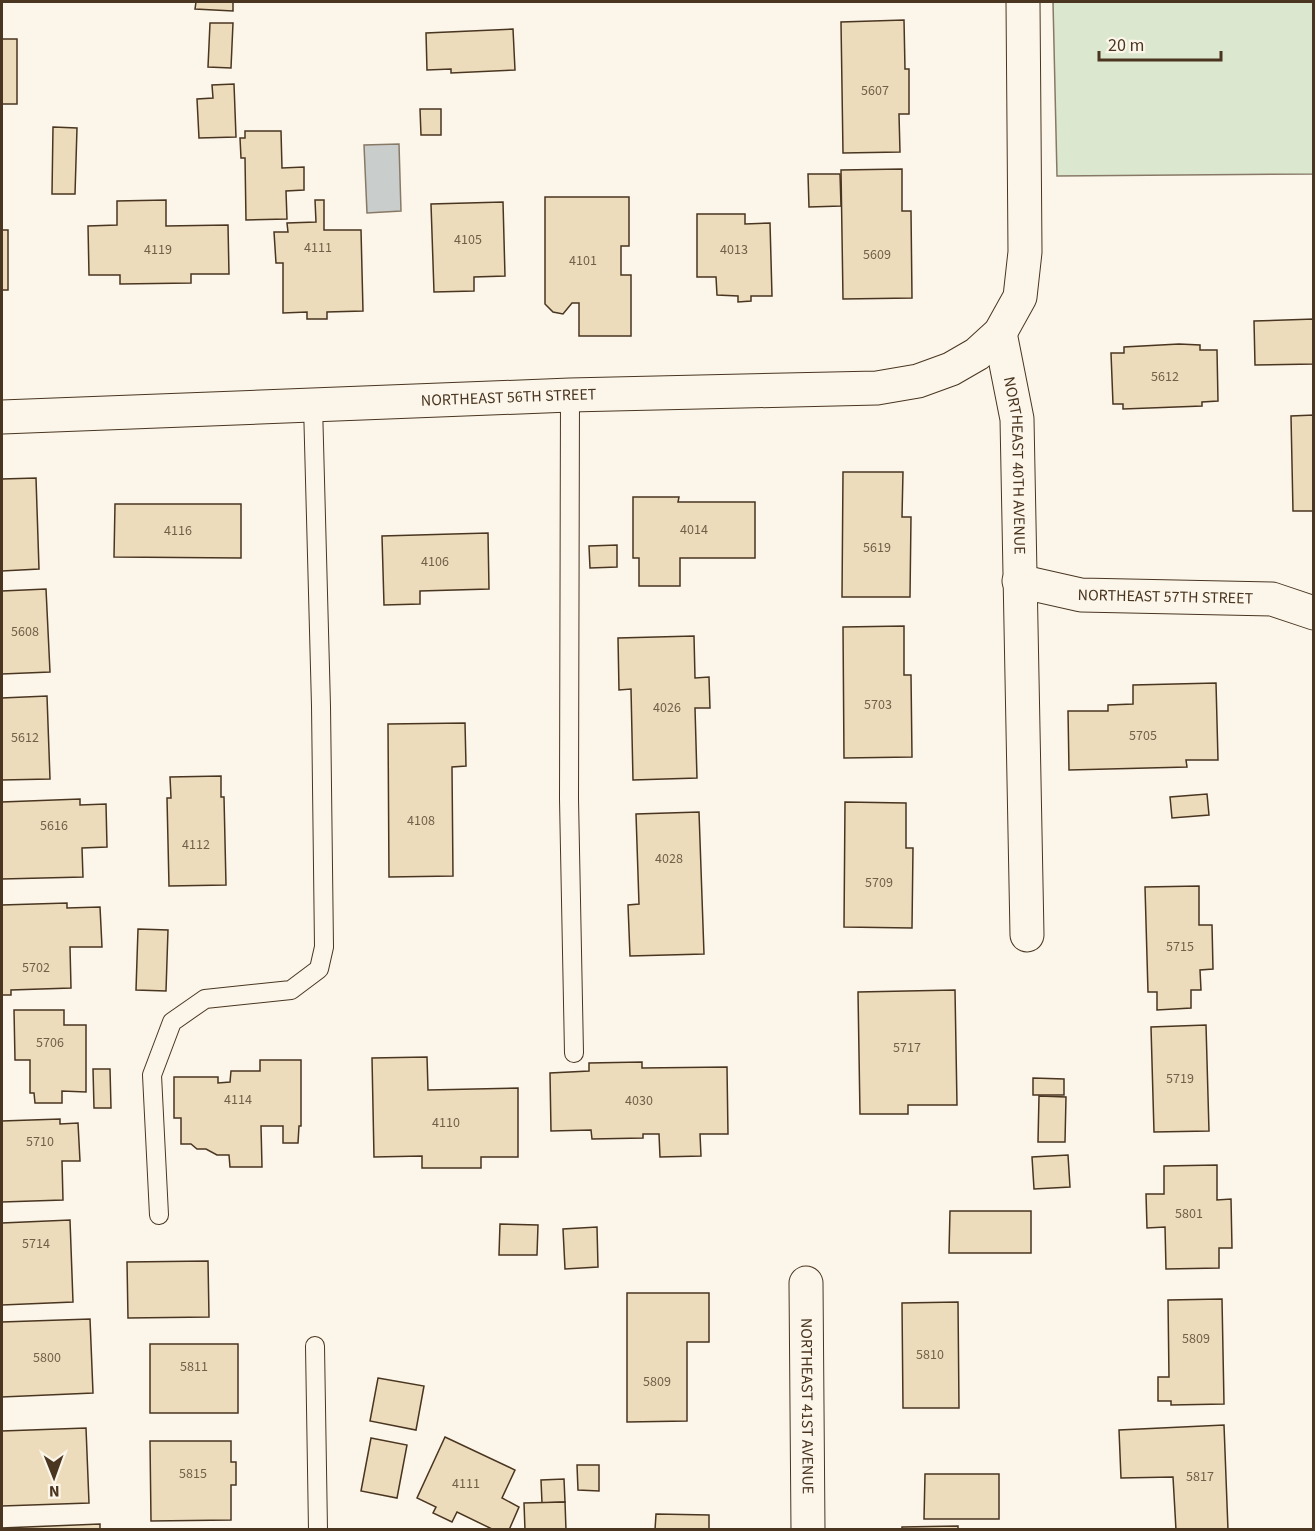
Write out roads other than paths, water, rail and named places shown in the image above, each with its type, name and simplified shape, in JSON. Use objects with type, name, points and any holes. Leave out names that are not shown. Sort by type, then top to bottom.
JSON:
[{"type":"street","points":[[1000,333],[1020,297],[1025,252],[1023,2]]},
{"type":"street","name":"NORTHEAST 56TH STREET","points":[[2,417],[570,395],[877,388],[918,381],[951,369],[977,354],[1000,333]]},
{"type":"street","name":"NORTHEAST 40TH AVENUE","points":[[1000,333],[1017,418],[1027,935]]},
{"type":"street","name":"NORTHEAST 57TH STREET","points":[[1019,580],[1081,595],[1272,599],[1314,613]]},
{"type":"street","name":"NORTHEAST 41ST AVENUE","points":[[806,1283],[808,1530]]},
{"type":"lane","points":[[570,395],[569,800],[574,1053]]},
{"type":"lane","points":[[159,1215],[152,1075],[172,1022],[205,999],[291,990],[319,969],[324,947],[321,706],[313,405]]},
{"type":"lane","points":[[315,1346],[318,1530]]}]
